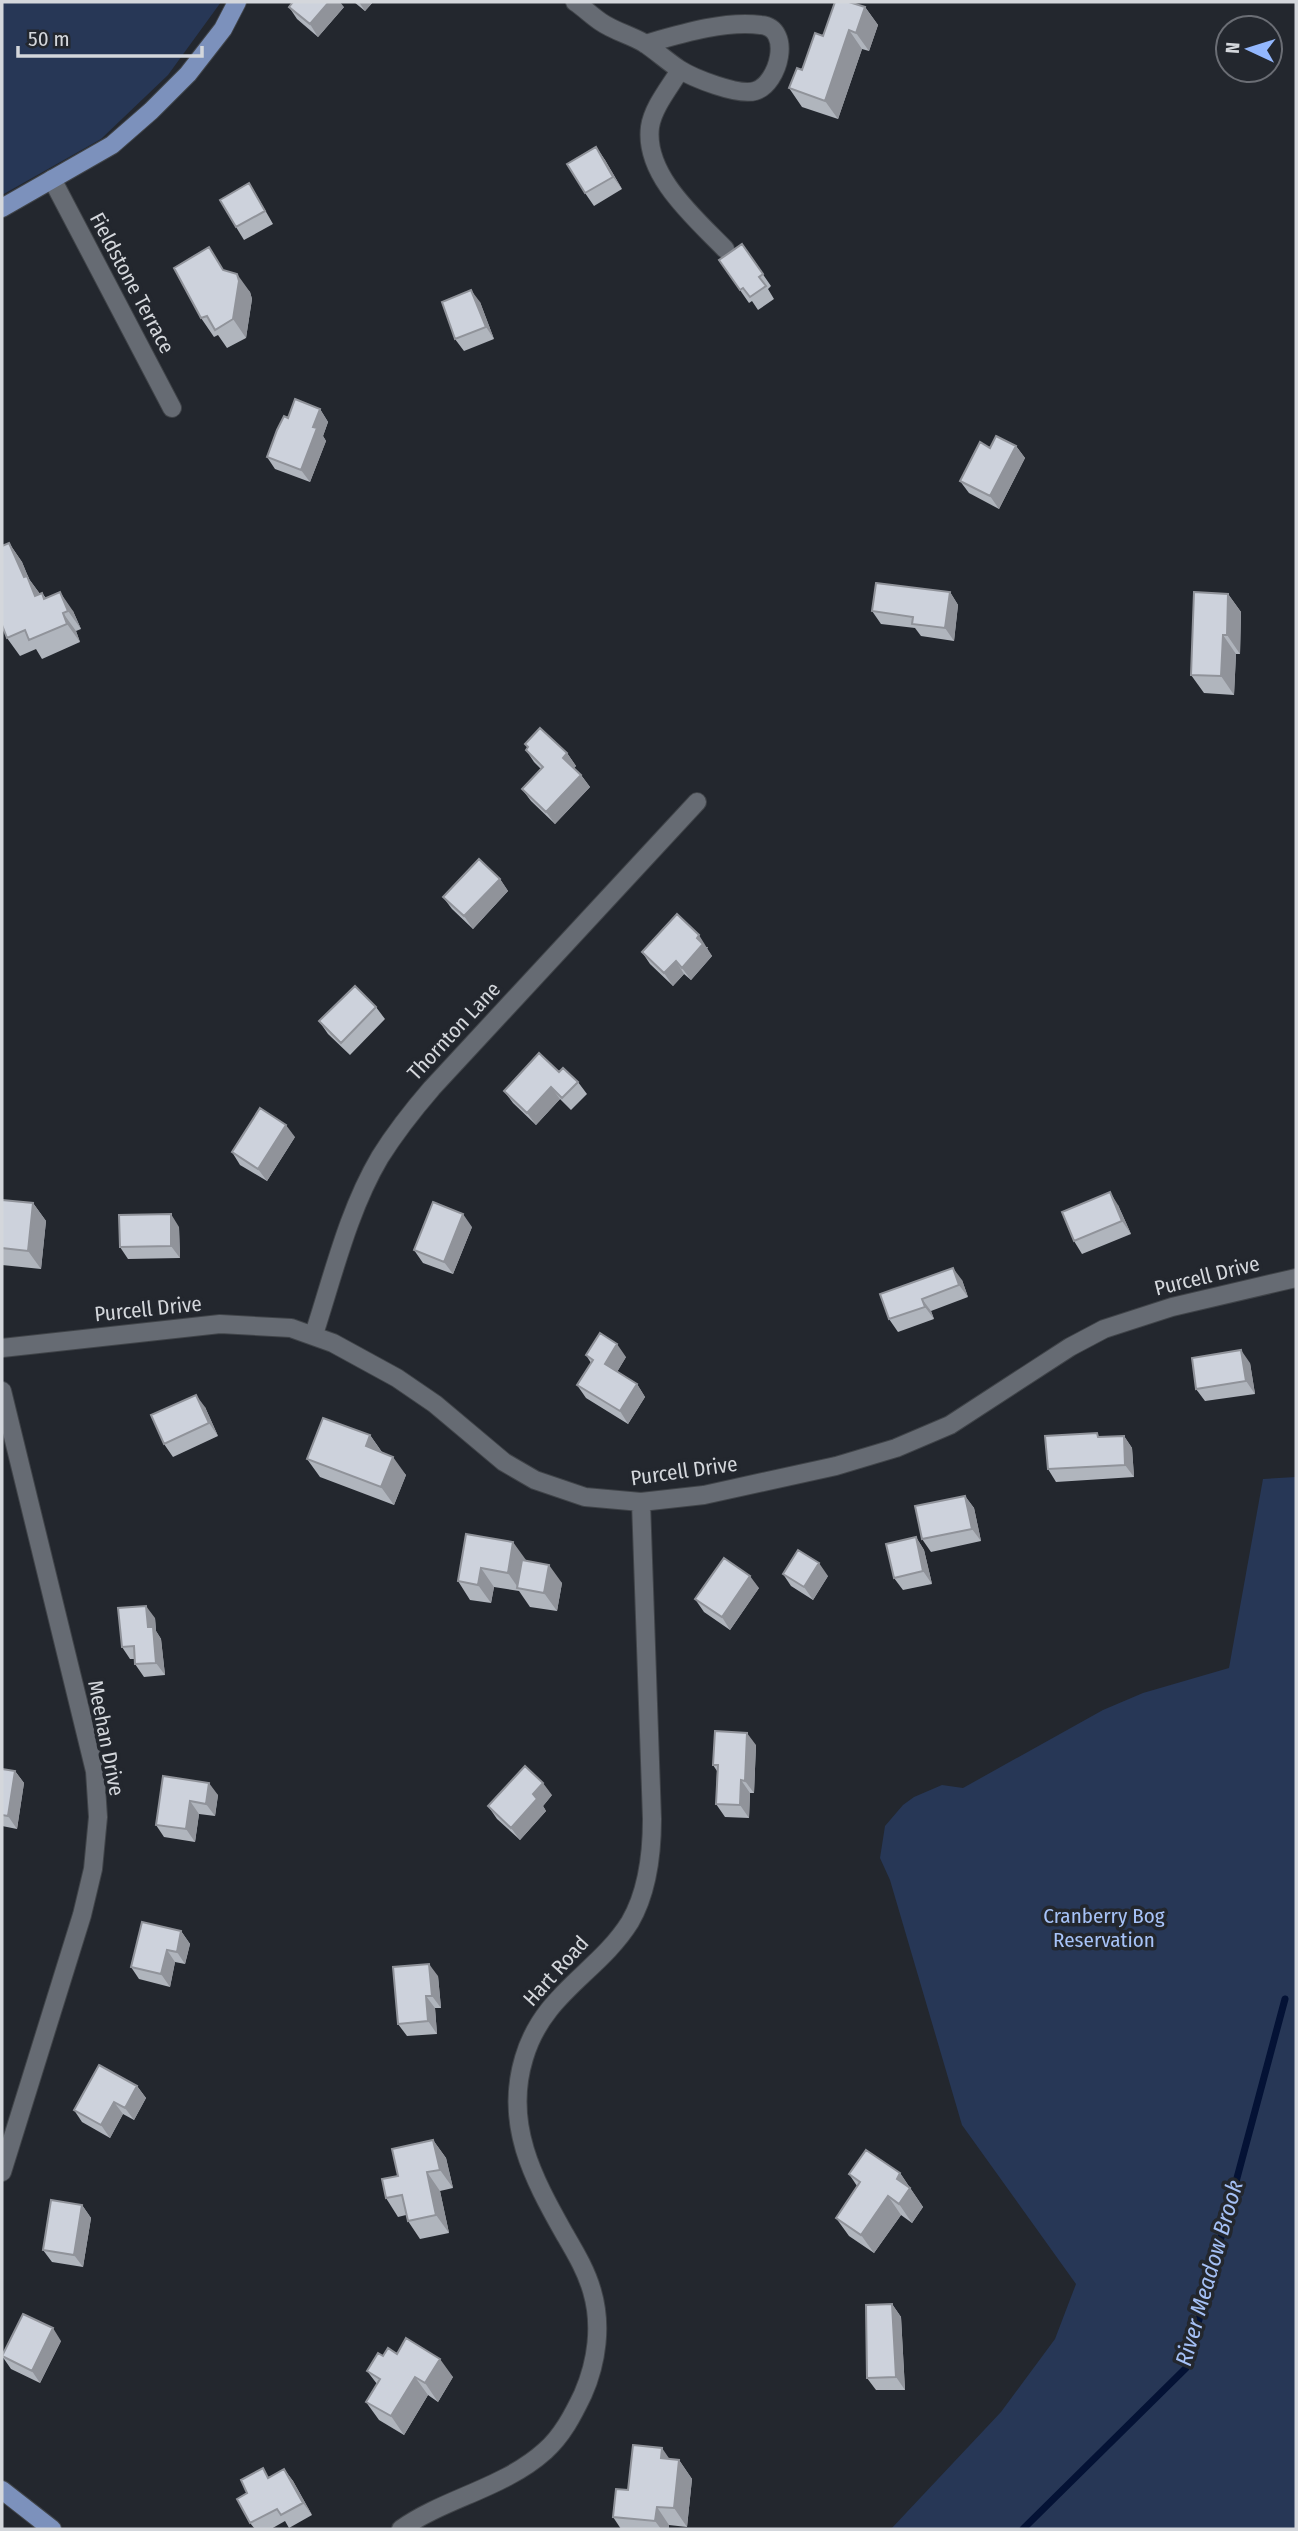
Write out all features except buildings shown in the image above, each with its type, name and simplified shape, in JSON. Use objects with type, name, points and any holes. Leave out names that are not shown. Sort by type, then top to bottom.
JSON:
[{"type":"main road","points":[[2,208],[112,145],[151,111],[188,74],[223,29],[237,2]]},
{"type":"main road","points":[[2,2490],[52,2529]]},
{"type":"street","points":[[575,2],[602,23],[645,44],[680,70],[739,92],[755,91],[765,85],[779,57],[780,44],[774,30],[764,25],[739,25],[687,32],[645,44]]},
{"type":"street","points":[[680,70],[658,105],[650,125],[654,159],[678,197],[725,249]]},
{"type":"street","name":"Fieldstone Terrace","points":[[52,179],[172,408]]},
{"type":"street","name":"Thornton Lane","points":[[314,1334],[356,1208],[392,1138],[432,1088],[697,802]]},
{"type":"street","name":"Purcell Drive","points":[[2,1348],[220,1324],[268,1325],[314,1334],[397,1378],[435,1404],[504,1462],[535,1480],[585,1497],[641,1502],[717,1492],[836,1466],[896,1448],[950,1425],[1070,1347],[1104,1329],[1172,1307],[1296,1279]]},
{"type":"street","name":"Meehan Drive","points":[[2,1391],[94,1771],[98,1817],[93,1869],[82,1915],[2,2172]]},
{"type":"street","name":"Hart Road","points":[[401,2529],[446,2503],[516,2471],[546,2450],[568,2422],[587,2385],[593,2365],[597,2326],[593,2293],[577,2256],[530,2168],[520,2136],[518,2096],[524,2059],[538,2026],[558,1998],[621,1934],[638,1907],[648,1871],[652,1819],[641,1502]]},
{"type":"green space","points":[[2,2],[221,2],[168,75],[101,139],[2,195]]},
{"type":"green space","name":"Cranberry Bog Reservation","points":[[1296,1477],[1296,2529],[891,2529],[1001,2412],[1055,2339],[1076,2284],[962,2125],[890,1880],[880,1858],[885,1826],[903,1805],[914,1797],[942,1785],[963,1788],[1103,1710],[1143,1693],[1229,1668],[1263,1479]]},
{"type":"waterway","name":"River Meadow Brook","points":[[1023,2529],[1186,2368],[1285,1999]]}]
